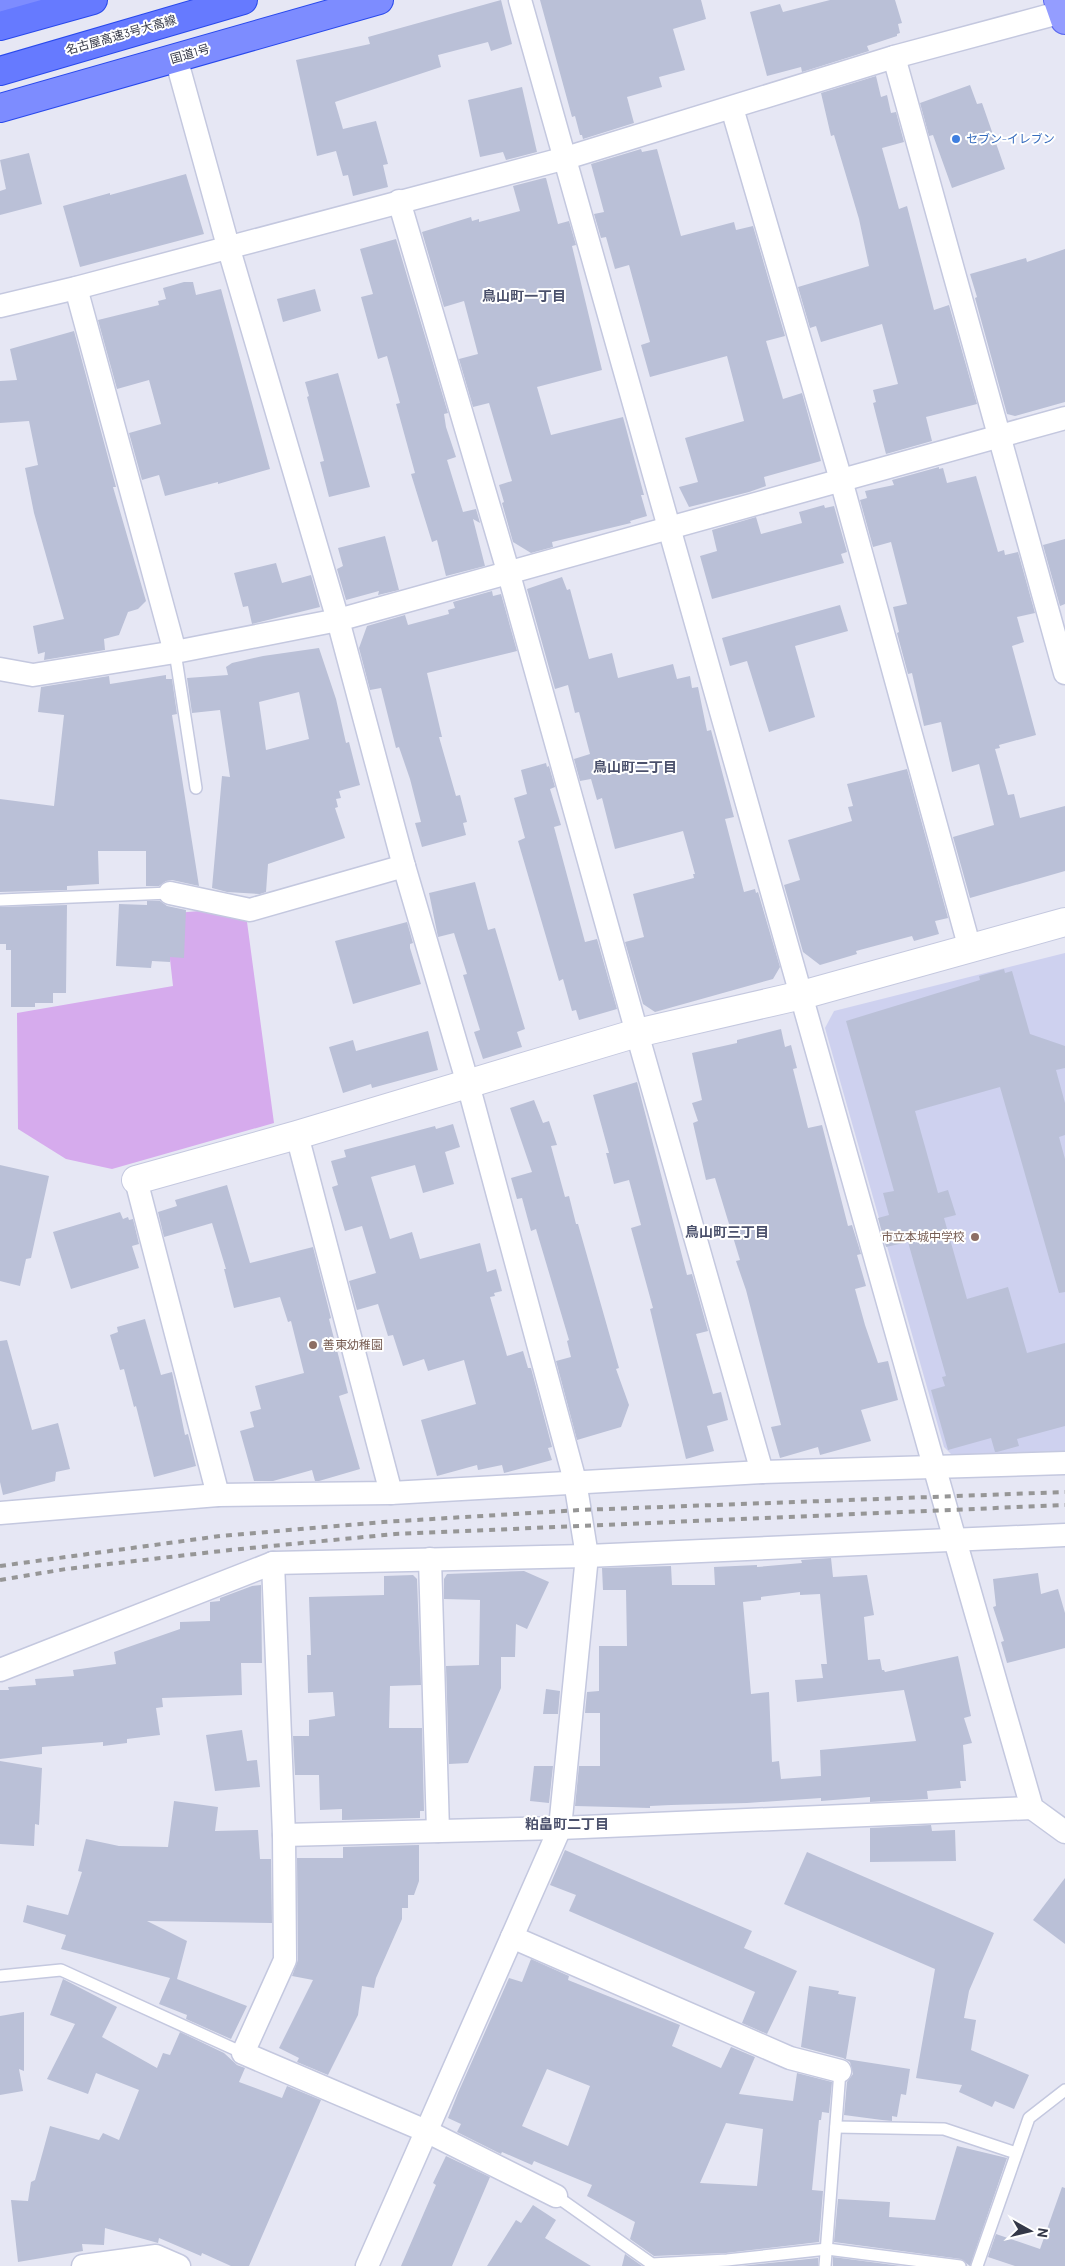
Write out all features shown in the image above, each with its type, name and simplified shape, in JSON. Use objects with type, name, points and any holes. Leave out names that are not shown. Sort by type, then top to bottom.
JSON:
[{"type":"highway","points":[[0,10],[36,0]]},
{"type":"highway","points":[[0,26],[93,0]]},
{"type":"highway","name":"名古屋高速3号大高線","points":[[3,69],[243,0]]},
{"type":"highway","name":"国道1号","points":[[0,108],[379,0]]},
{"type":"street","points":[[520,0],[1032,1808],[1065,1832]]},
{"type":"street","points":[[0,306],[76,288],[228,246],[566,158],[894,57],[1061,11]]},
{"type":"street","points":[[894,57],[1065,673]]},
{"type":"street","points":[[176,58],[228,246],[338,620],[404,866],[468,1084],[575,1481],[587,1556],[560,1828],[367,2266]]},
{"type":"street","points":[[732,108],[841,480],[970,949]]},
{"type":"street","points":[[399,201],[508,571],[762,1472]]},
{"type":"street","points":[[76,288],[175,652]]},
{"type":"street","points":[[0,669],[33,675],[175,652],[338,620],[508,571],[1065,418]]},
{"type":"street","points":[[170,893],[250,910],[404,866]]},
{"type":"street","points":[[218,1495],[136,1180],[298,1135],[637,1033],[802,995],[1065,922]]},
{"type":"street","points":[[298,1135],[390,1493]]},
{"type":"street","points":[[0,1512],[218,1495],[390,1493],[575,1481],[762,1472],[1065,1463]]},
{"type":"street","points":[[0,1670],[273,1563],[587,1556],[1065,1535]]},
{"type":"street","points":[[430,1559],[438,1831]]},
{"type":"street","points":[[273,1563],[284,1835],[285,1960],[243,2053],[426,2131],[556,2196]]},
{"type":"street","points":[[284,1835],[560,1828],[1032,1808]]},
{"type":"street","points":[[512,1937],[790,2058],[840,2071]]},
{"type":"street","points":[[83,2266],[156,2256],[179,2266]]},
{"type":"lane","points":[[175,652],[196,788]]},
{"type":"lane","points":[[0,900],[170,893]]},
{"type":"lane","points":[[0,1976],[61,1970],[243,2053]]},
{"type":"lane","points":[[825,2266],[840,2071]]},
{"type":"lane","points":[[977,2266],[1029,2118],[1065,2090]]},
{"type":"lane","points":[[836,2127],[944,2129],[1016,2153]]},
{"type":"lane","points":[[556,2196],[652,2265],[727,2260],[827,2249],[960,2266]]},
{"type":"shaded area","points":[[245,907],[274,1123],[112,1169],[66,1159],[18,1129],[17,1013],[173,986],[165,914]]},
{"type":"shaded area","name":"市立本城中学校","points":[[1065,953],[1065,1452],[954,1457],[944,1447],[825,1028],[834,1011]]},
{"type":"building","points":[[501,0],[512,44],[491,51],[488,42],[438,55],[441,67],[335,102],[343,129],[376,121],[388,164],[383,165],[388,187],[353,196],[348,175],[343,176],[336,151],[317,156],[296,60],[370,44],[368,37]]},
{"type":"building","points":[[540,0],[701,0],[706,19],[673,29],[685,70],[659,77],[662,87],[627,97],[634,123],[583,139],[582,135],[580,135],[575,116],[572,117]]},
{"type":"building","points":[[830,0],[895,0],[902,23],[898,24],[900,33],[897,36],[867,46],[869,51],[802,72],[801,67],[767,76],[750,12],[780,4],[783,12]]},
{"type":"building","points":[[876,76],[881,97],[887,95],[891,113],[896,112],[904,142],[882,148],[899,209],[907,206],[934,310],[949,305],[977,404],[926,417],[932,441],[886,454],[873,403],[876,402],[873,390],[898,384],[882,324],[821,342],[816,326],[810,328],[798,287],[869,266],[859,219],[834,135],[831,136],[821,93]]},
{"type":"building","points":[[970,85],[977,104],[982,103],[1005,169],[952,188],[933,135],[929,136],[920,103]]},
{"type":"building","points":[[522,87],[537,152],[506,160],[503,152],[480,157],[468,100]]},
{"type":"building","points":[[641,149],[642,152],[657,149],[681,236],[734,222],[736,230],[753,226],[785,336],[766,341],[783,399],[802,393],[821,461],[764,477],[766,486],[749,492],[689,507],[679,487],[698,482],[685,438],[744,421],[727,356],[650,377],[641,345],[650,342],[629,265],[615,269],[606,237],[601,238],[594,214],[604,212],[591,164]]},
{"type":"building","points":[[29,153],[42,204],[0,215],[0,191],[6,189],[0,160]]},
{"type":"building","points":[[186,174],[204,234],[80,267],[63,206]]},
{"type":"building","points":[[546,178],[558,224],[569,221],[576,245],[572,246],[602,370],[537,387],[551,435],[623,417],[644,495],[641,495],[647,516],[630,521],[631,523],[552,542],[553,547],[531,553],[513,542],[499,485],[512,481],[489,403],[473,407],[459,359],[478,354],[464,301],[444,307],[422,232],[471,217],[472,221],[479,219],[479,222],[520,211],[513,186]]},
{"type":"building","points":[[396,239],[448,413],[444,414],[446,427],[456,457],[447,460],[463,512],[476,509],[480,523],[473,519],[485,566],[446,576],[437,540],[432,542],[411,474],[415,473],[396,404],[400,403],[387,356],[378,359],[361,297],[373,294],[360,249]]},
{"type":"building","points":[[1065,249],[1065,402],[1015,416],[1007,414],[970,274],[1026,258],[1027,262]]},
{"type":"building","points":[[184,282],[193,282],[196,295],[221,289],[270,469],[218,484],[218,482],[165,496],[159,475],[142,480],[129,433],[161,424],[149,380],[117,389],[98,320],[159,305],[158,301],[166,299],[163,288]]},
{"type":"building","points":[[315,289],[321,311],[283,322],[277,299]]},
{"type":"building","points":[[74,331],[116,487],[113,487],[146,601],[138,609],[128,612],[119,635],[104,639],[105,650],[44,660],[45,652],[38,654],[33,626],[64,619],[34,513],[25,468],[38,465],[29,421],[0,423],[0,381],[17,380],[10,349]]},
{"type":"building","points":[[338,373],[370,487],[329,497],[320,462],[324,461],[307,397],[309,396],[305,382]]},
{"type":"building","points":[[939,467],[939,469],[943,468],[947,483],[976,476],[998,552],[1004,550],[1005,555],[1018,552],[1035,613],[1017,617],[1024,642],[1012,646],[1036,735],[999,745],[1000,748],[995,749],[1008,795],[1014,794],[1020,818],[1065,806],[1065,871],[970,898],[953,837],[994,825],[979,764],[952,772],[941,722],[924,726],[912,673],[908,674],[897,633],[899,632],[893,607],[907,604],[891,542],[873,547],[860,500],[867,498],[865,491],[894,485],[892,480]]},
{"type":"building","points":[[824,505],[825,508],[834,506],[847,552],[841,554],[844,563],[712,599],[700,556],[717,551],[712,530],[756,517],[761,534],[802,523],[799,512]]},
{"type":"building","points":[[385,536],[399,590],[378,595],[379,591],[346,600],[337,569],[343,566],[338,548]]},
{"type":"building","points":[[1065,539],[1065,604],[1060,606],[1043,545]]},
{"type":"building","points":[[276,563],[282,583],[311,575],[320,607],[252,624],[248,606],[243,607],[234,573]]},
{"type":"building","points":[[562,577],[567,590],[570,589],[589,659],[612,653],[618,678],[673,664],[677,679],[690,676],[692,688],[698,687],[707,731],[711,730],[734,817],[725,819],[744,892],[755,889],[756,893],[758,892],[780,967],[773,979],[655,1012],[643,1004],[625,942],[644,937],[633,894],[694,878],[693,874],[695,874],[683,831],[615,849],[602,798],[597,800],[591,779],[580,781],[574,759],[590,754],[579,712],[575,713],[568,685],[555,689],[527,589]]},
{"type":"building","points":[[492,591],[493,596],[501,594],[517,651],[427,673],[442,737],[439,737],[456,796],[460,795],[467,822],[463,823],[466,835],[422,847],[415,823],[421,822],[410,779],[399,747],[396,748],[381,688],[370,690],[359,648],[367,626],[405,615],[408,625],[449,614],[448,610],[455,608],[453,602]]},
{"type":"building","points":[[840,605],[848,631],[795,646],[815,717],[769,732],[747,661],[730,666],[722,638]]},
{"type":"building","points":[[319,648],[336,699],[346,743],[349,742],[360,785],[339,791],[341,798],[336,799],[338,807],[335,808],[345,838],[268,864],[266,892],[260,894],[227,892],[212,888],[222,776],[230,777],[220,710],[192,713],[187,678],[228,675],[226,667],[232,663],[263,656]],"holes":[[[299,692],[309,739],[266,750],[259,702]]]},
{"type":"building","points":[[166,675],[166,679],[172,679],[177,714],[172,715],[199,886],[172,880],[166,881],[159,886],[146,886],[146,851],[98,851],[99,884],[67,886],[67,890],[0,892],[0,799],[54,806],[64,715],[38,712],[41,687],[109,676],[110,684]]},
{"type":"building","points":[[546,763],[547,767],[549,766],[555,787],[550,789],[561,825],[554,827],[585,942],[597,939],[617,1009],[579,1020],[576,1010],[572,1011],[563,979],[559,981],[518,841],[525,838],[514,798],[527,794],[521,770]]},
{"type":"building","points":[[907,769],[948,918],[935,921],[939,934],[914,941],[912,936],[856,951],[857,954],[820,965],[803,952],[784,885],[800,880],[788,840],[852,821],[848,807],[853,806],[847,784]]},
{"type":"building","points":[[475,882],[488,930],[495,928],[525,1029],[517,1032],[522,1047],[483,1059],[474,1032],[480,1030],[463,975],[467,974],[454,933],[438,937],[429,893]]},
{"type":"building","points":[[147,901],[160,901],[167,906],[186,910],[184,958],[170,957],[170,962],[152,961],[151,968],[116,966],[119,904],[147,905]]},
{"type":"building","points":[[67,905],[66,993],[53,993],[53,1003],[35,1003],[35,1007],[11,1007],[11,950],[6,950],[6,944],[0,944],[0,907]]},
{"type":"building","points":[[407,922],[413,943],[410,944],[410,948],[421,984],[353,1004],[335,941]]},
{"type":"building","name":"市立本城中学校","points":[[1004,969],[1005,973],[1012,971],[1030,1034],[1065,1046],[1065,1068],[1056,1070],[1065,1103],[1065,1135],[1059,1137],[1065,1159],[1065,1292],[1059,1293],[1000,1087],[915,1111],[938,1193],[948,1190],[956,1215],[944,1218],[967,1299],[1008,1287],[1027,1353],[1065,1343],[1065,1426],[1017,1439],[1019,1446],[997,1452],[995,1452],[991,1438],[948,1450],[931,1390],[945,1386],[942,1377],[946,1376],[908,1242],[886,1247],[878,1218],[889,1215],[883,1193],[894,1191],[846,1021],[980,980],[979,976]]},
{"type":"building","points":[[781,1029],[785,1047],[791,1045],[797,1068],[793,1069],[808,1128],[822,1125],[848,1226],[852,1225],[861,1254],[857,1255],[866,1286],[855,1289],[878,1363],[888,1361],[898,1400],[861,1410],[871,1441],[820,1455],[818,1447],[780,1458],[771,1427],[781,1425],[746,1290],[736,1261],[740,1260],[715,1178],[706,1180],[693,1123],[698,1121],[692,1103],[702,1100],[692,1053],[737,1043],[737,1040]]},
{"type":"building","points":[[428,1031],[438,1070],[372,1088],[371,1084],[343,1093],[329,1047],[353,1040],[356,1051]]},
{"type":"building","points":[[637,1082],[687,1275],[692,1274],[708,1331],[696,1334],[713,1394],[721,1392],[728,1420],[707,1426],[714,1451],[686,1459],[650,1309],[653,1308],[631,1228],[641,1225],[629,1180],[614,1184],[606,1153],[609,1153],[593,1095]]},
{"type":"building","points":[[534,1100],[543,1123],[549,1121],[557,1145],[551,1146],[565,1197],[569,1196],[576,1224],[578,1224],[619,1368],[616,1369],[629,1405],[621,1427],[577,1440],[556,1361],[571,1357],[567,1341],[569,1340],[536,1229],[531,1231],[522,1198],[517,1199],[511,1178],[532,1172],[510,1108]]},
{"type":"building","points":[[453,1124],[460,1147],[445,1152],[454,1184],[423,1193],[415,1165],[371,1177],[390,1239],[412,1232],[420,1259],[480,1243],[487,1272],[496,1269],[502,1291],[494,1293],[495,1296],[490,1297],[507,1356],[523,1351],[528,1368],[531,1368],[552,1447],[548,1448],[552,1460],[504,1473],[502,1465],[478,1470],[477,1465],[437,1476],[421,1420],[476,1404],[464,1360],[428,1371],[424,1359],[403,1366],[393,1335],[388,1336],[378,1304],[357,1310],[349,1281],[376,1273],[362,1226],[345,1231],[332,1187],[338,1185],[331,1161],[346,1157],[344,1150],[435,1126],[436,1129]]},
{"type":"building","points":[[0,1165],[49,1176],[31,1258],[26,1259],[20,1286],[0,1281]]},
{"type":"building","points":[[227,1185],[250,1263],[313,1247],[348,1393],[339,1396],[360,1469],[319,1481],[315,1481],[312,1470],[273,1481],[254,1481],[240,1431],[254,1427],[250,1412],[261,1409],[255,1386],[304,1373],[291,1321],[288,1322],[280,1297],[234,1308],[224,1269],[226,1269],[212,1223],[164,1237],[158,1212],[177,1206],[175,1200]]},
{"type":"building","points":[[120,1212],[123,1219],[128,1217],[129,1220],[133,1219],[139,1244],[132,1246],[139,1268],[71,1289],[53,1232]]},
{"type":"building","points":[[145,1319],[161,1375],[172,1372],[185,1435],[188,1434],[196,1466],[154,1477],[136,1406],[134,1407],[124,1369],[120,1370],[110,1335],[118,1332],[117,1327]]},
{"type":"building","points":[[7,1340],[32,1430],[58,1423],[70,1469],[56,1472],[55,1481],[3,1495],[0,1482],[0,1341]]},
{"type":"building","points":[[831,1558],[833,1577],[867,1575],[874,1615],[864,1617],[868,1660],[880,1659],[882,1670],[885,1672],[958,1656],[971,1716],[964,1718],[972,1743],[963,1745],[966,1781],[960,1781],[961,1788],[927,1791],[928,1799],[870,1802],[870,1797],[821,1801],[821,1798],[747,1803],[650,1806],[650,1808],[575,1806],[579,1766],[600,1766],[600,1713],[585,1713],[587,1692],[599,1691],[599,1646],[627,1646],[626,1590],[603,1590],[602,1568],[671,1566],[672,1585],[715,1585],[714,1567],[757,1565],[757,1567],[802,1563],[801,1560]],"holes":[[[800,1592],[800,1595],[820,1594],[827,1664],[821,1664],[823,1678],[795,1680],[797,1702],[904,1690],[916,1741],[820,1750],[821,1776],[781,1779],[779,1761],[772,1762],[769,1692],[751,1694],[743,1602],[761,1600],[761,1597]]]},
{"type":"building","points":[[524,1571],[549,1582],[527,1629],[516,1624],[515,1657],[501,1657],[501,1688],[468,1763],[449,1764],[446,1666],[479,1665],[480,1600],[444,1599],[444,1579],[447,1574]]},
{"type":"building","points":[[1038,1573],[1041,1594],[1058,1589],[1065,1613],[1065,1648],[1007,1663],[1001,1642],[1004,1641],[993,1607],[996,1606],[993,1579]]},
{"type":"building","points":[[413,1575],[417,1579],[421,1685],[390,1686],[389,1728],[422,1728],[424,1811],[420,1811],[420,1818],[342,1820],[342,1809],[320,1810],[319,1775],[295,1775],[293,1736],[309,1736],[309,1720],[335,1716],[333,1692],[308,1693],[307,1655],[311,1655],[309,1597],[384,1595],[384,1576]]},
{"type":"building","points":[[261,1585],[262,1663],[241,1663],[242,1695],[162,1698],[163,1707],[156,1708],[160,1735],[127,1739],[127,1743],[103,1746],[103,1742],[42,1747],[42,1754],[0,1759],[0,1690],[9,1690],[8,1687],[36,1685],[35,1679],[74,1676],[73,1670],[116,1664],[114,1652],[180,1629],[180,1622],[210,1621],[210,1602],[220,1601],[220,1598],[252,1586]]},
{"type":"building","points":[[546,1689],[560,1691],[558,1714],[543,1714]]},
{"type":"building","points":[[242,1730],[247,1761],[257,1760],[260,1787],[215,1791],[206,1735]]},
{"type":"building","points":[[0,1761],[42,1768],[39,1825],[35,1824],[34,1846],[0,1844]]},
{"type":"building","points":[[534,1766],[553,1766],[549,1803],[530,1801]]},
{"type":"building","points":[[174,1801],[218,1807],[215,1831],[258,1830],[260,1859],[271,1859],[272,1923],[147,1921],[187,1941],[177,1979],[247,2006],[231,2039],[186,2019],[187,2015],[159,2004],[170,1978],[61,1949],[66,1935],[23,1922],[27,1905],[68,1915],[82,1872],[78,1871],[86,1839],[119,1846],[168,1847]]},
{"type":"building","points":[[931,1825],[932,1831],[955,1830],[956,1861],[870,1862],[870,1828]]},
{"type":"building","points":[[419,1845],[419,1881],[414,1895],[408,1895],[408,1908],[402,1908],[402,1919],[376,1978],[374,1988],[362,1986],[358,2015],[328,2075],[297,2062],[299,2058],[279,2048],[313,1980],[292,1976],[298,1960],[297,1858],[343,1858],[343,1847]]},
{"type":"building","points":[[565,1850],[752,1931],[744,1948],[797,1971],[767,2034],[742,2023],[755,1992],[569,1911],[576,1895],[550,1885]]},
{"type":"building","points":[[807,1852],[994,1933],[969,1991],[964,2018],[976,2020],[971,2050],[1029,2075],[1014,2109],[995,2101],[992,2107],[959,2092],[962,2085],[916,2078],[935,1969],[784,1904]]},
{"type":"building","points":[[1065,1878],[1065,1944],[1033,1920]]},
{"type":"building","points":[[531,1959],[569,1976],[568,1980],[680,2025],[672,2046],[721,2068],[731,2047],[755,2057],[739,2094],[793,2101],[797,2073],[832,2082],[829,2113],[822,2112],[821,2120],[819,2120],[812,2190],[823,2191],[819,2242],[726,2253],[654,2256],[630,2239],[635,2222],[587,2196],[592,2185],[534,2161],[532,2165],[502,2152],[501,2154],[457,2132],[461,2124],[448,2118],[458,2093],[509,1978],[522,1982]],"holes":[[[547,2069],[590,2086],[568,2146],[522,2126]],[[726,2123],[763,2129],[757,2186],[700,2183]]]},
{"type":"building","points":[[63,1979],[117,2007],[102,2037],[157,2068],[163,2053],[170,2055],[180,2032],[224,2053],[237,2065],[245,2068],[239,2082],[282,2098],[287,2086],[321,2100],[249,2266],[231,2266],[202,2253],[201,2256],[159,2238],[158,2243],[105,2228],[104,2245],[82,2244],[83,2251],[18,2262],[11,2200],[28,2201],[31,2182],[35,2180],[50,2126],[99,2140],[103,2133],[119,2140],[139,2090],[96,2073],[88,2094],[47,2079],[75,2024],[50,2015]]},
{"type":"building","points":[[809,1986],[839,1991],[838,1994],[856,1997],[846,2059],[910,2069],[906,2095],[901,2094],[897,2117],[892,2116],[892,2121],[844,2115],[847,2082],[853,2074],[850,2062],[843,2058],[801,2047]]},
{"type":"building","points":[[24,2012],[24,2071],[19,2069],[23,2091],[0,2095],[0,2016]]},
{"type":"building","points":[[957,2146],[1007,2158],[970,2266],[961,2259],[834,2242],[838,2199],[890,2202],[889,2217],[935,2220]]},
{"type":"building","points":[[446,2156],[490,2177],[452,2266],[401,2266],[436,2185],[433,2183]]},
{"type":"building","points":[[1062,2187],[1065,2188],[1065,2266],[1015,2266],[988,2257],[996,2234],[1040,2249]]},
{"type":"building","points":[[533,2205],[556,2220],[545,2238],[591,2266],[487,2266],[516,2220],[521,2223]]},
{"type":"building","points":[[625,2254],[642,2266],[622,2266]]},
{"type":"building","points":[[833,2257],[901,2266],[833,2266]]},
{"type":"building","points":[[818,2258],[818,2266],[741,2266]]},
{"type":"railway","points":[[0,1566],[220,1536],[383,1522],[580,1510],[1065,1492]]},
{"type":"railway","points":[[0,1580],[66,1569],[230,1550],[395,1534],[1065,1505]]},
{"type":"place","name":"セブン-イレブン","points":[[956,139]]},
{"type":"place","name":"市立本城中学校","points":[[975,1237]]},
{"type":"place","name":"善東幼稚園","points":[[313,1345]]},
{"type":"district","name":"鳥山町一丁目","points":[[524,296]]},
{"type":"district","name":"鳥山町二丁目","points":[[635,767]]},
{"type":"district","name":"鳥山町三丁目","points":[[727,1232]]},
{"type":"district","name":"粕畠町二丁目","points":[[567,1824]]}]
